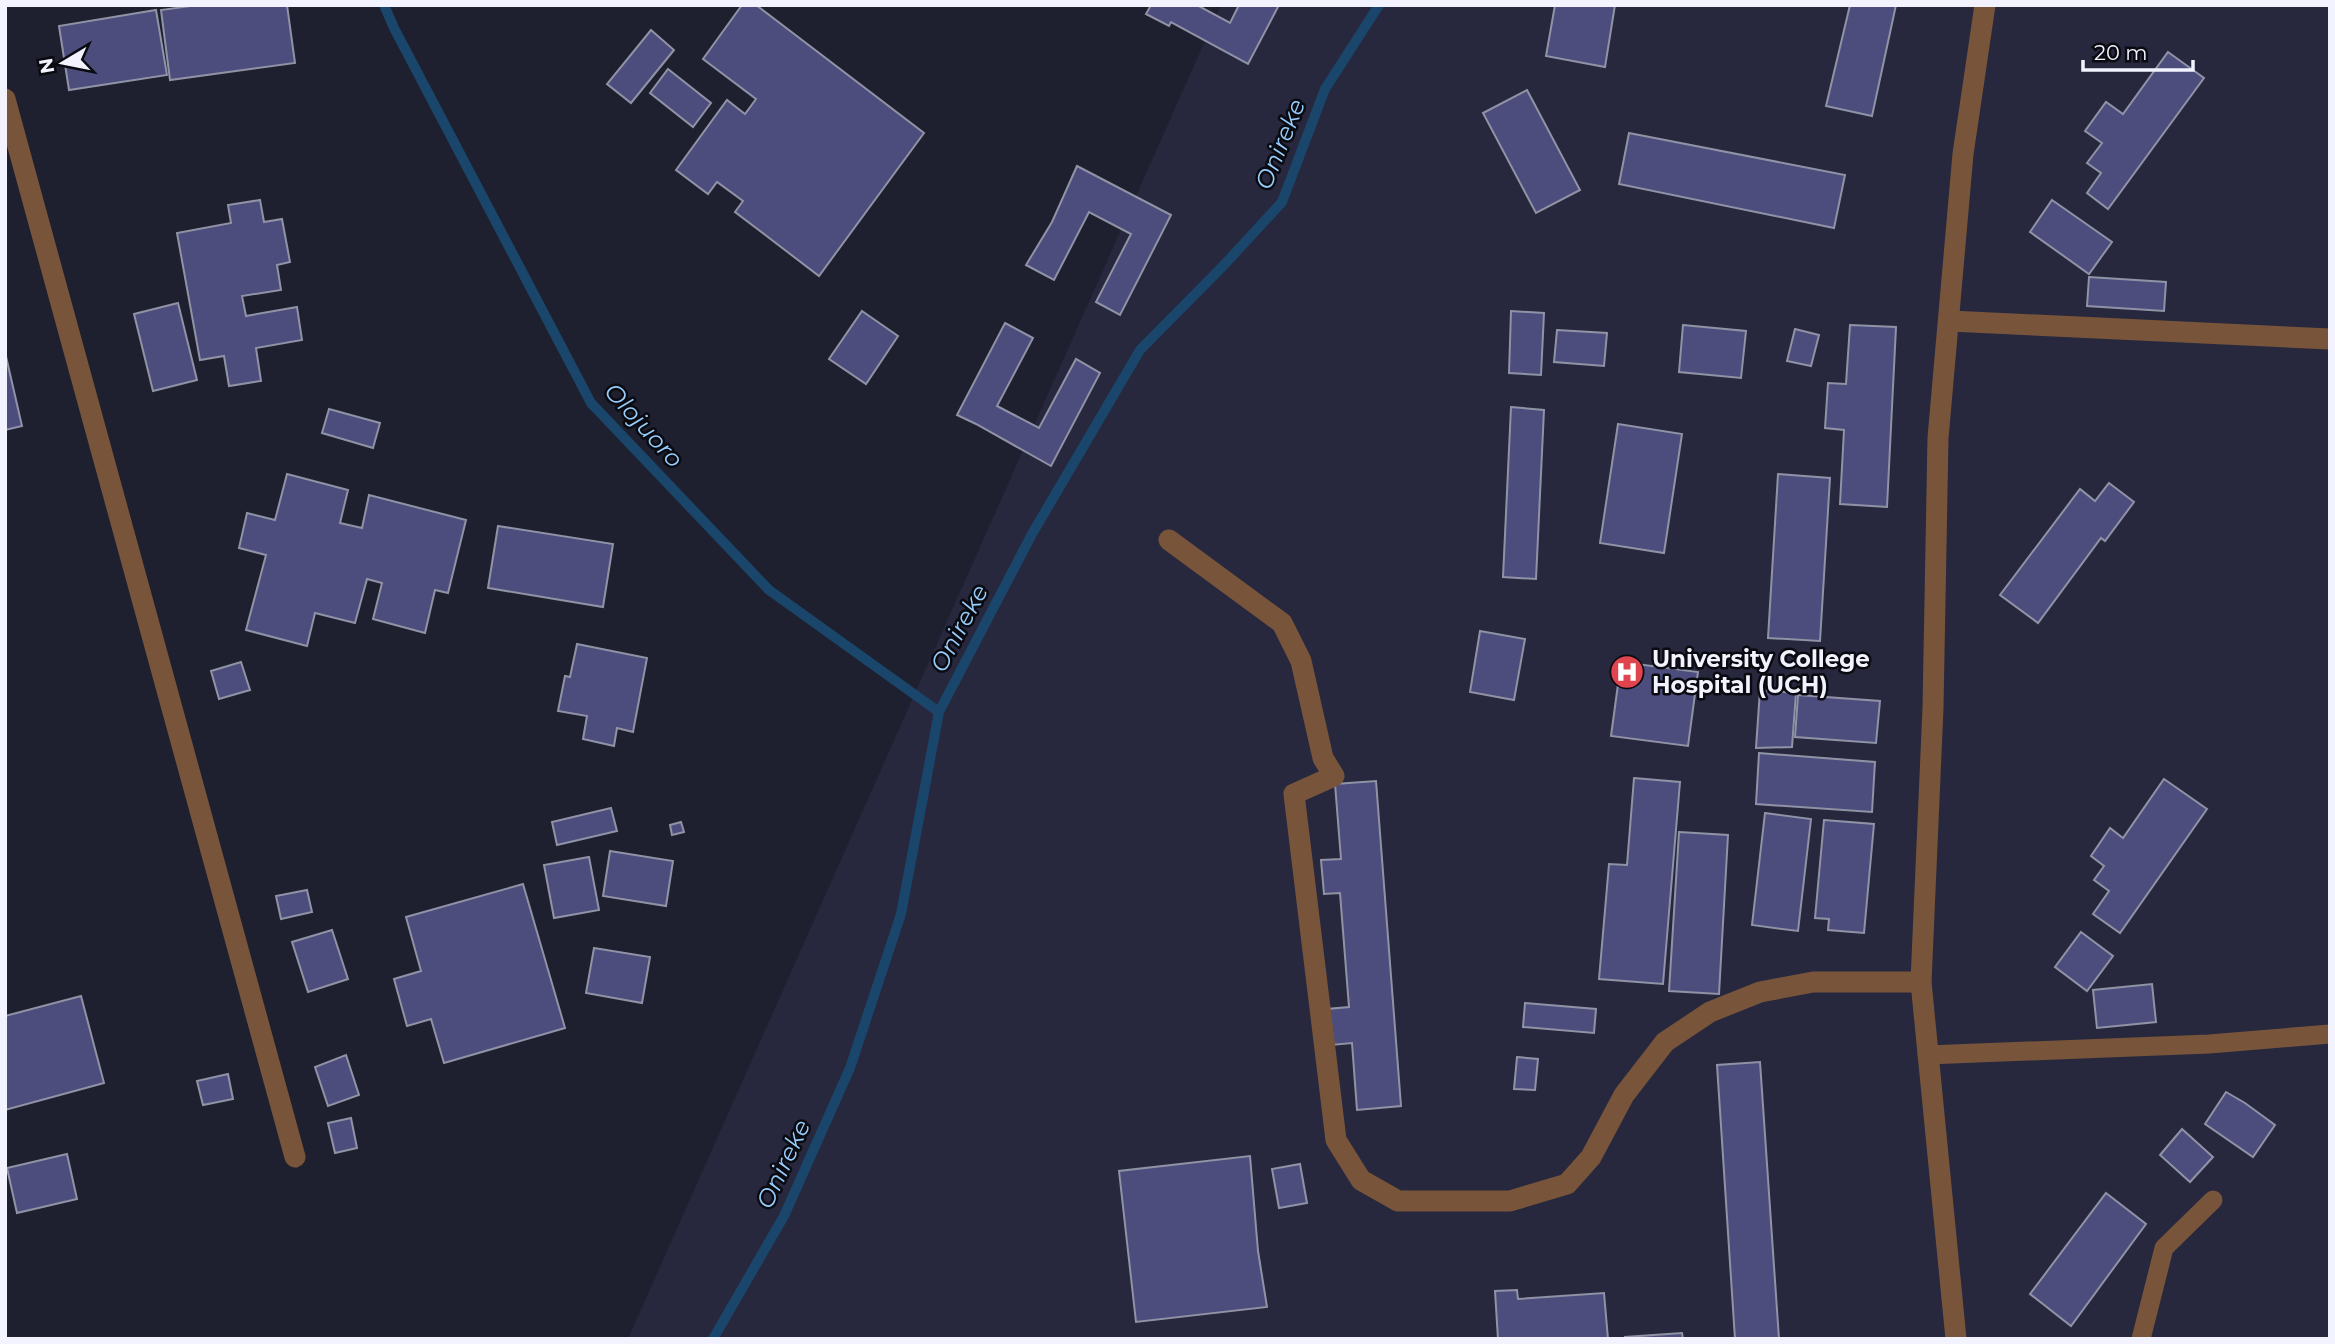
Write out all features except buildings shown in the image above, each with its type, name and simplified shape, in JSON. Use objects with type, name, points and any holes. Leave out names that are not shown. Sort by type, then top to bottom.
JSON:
[{"type":"street","points":[[1956,1339],[1921,982],[1933,708],[1938,438],[1963,154],[1986,5]]},
{"type":"street","points":[[5,99],[295,1157]]},
{"type":"street","points":[[1950,321],[2330,339]]},
{"type":"street","points":[[1169,540],[1282,623],[1301,661],[1323,758],[1334,776],[1294,794],[1336,1140],[1361,1180],[1398,1201],[1510,1201],[1567,1184],[1591,1157],[1624,1095],[1665,1042],[1710,1012],[1760,992],[1813,982],[1921,982]]},
{"type":"lane","points":[[1927,1055],[2208,1044],[2330,1034]]},
{"type":"lane","points":[[2141,1339],[2164,1248],[2213,1200]]},
{"type":"shaded area","name":"University College Hospital (UCH)","points":[[1221,5],[2330,5],[2330,1339],[628,1339]]},
{"type":"waterway","name":"Olojuoro","points":[[384,5],[591,403],[769,590],[939,712]]},
{"type":"waterway","name":"Onireke","points":[[713,1339],[784,1216],[850,1068],[901,914],[939,712],[1032,534],[1140,350],[1282,202],[1325,89],[1379,5]]},
{"type":"place","name":"University College Hospital (UCH)","points":[[1627,672]]}]
